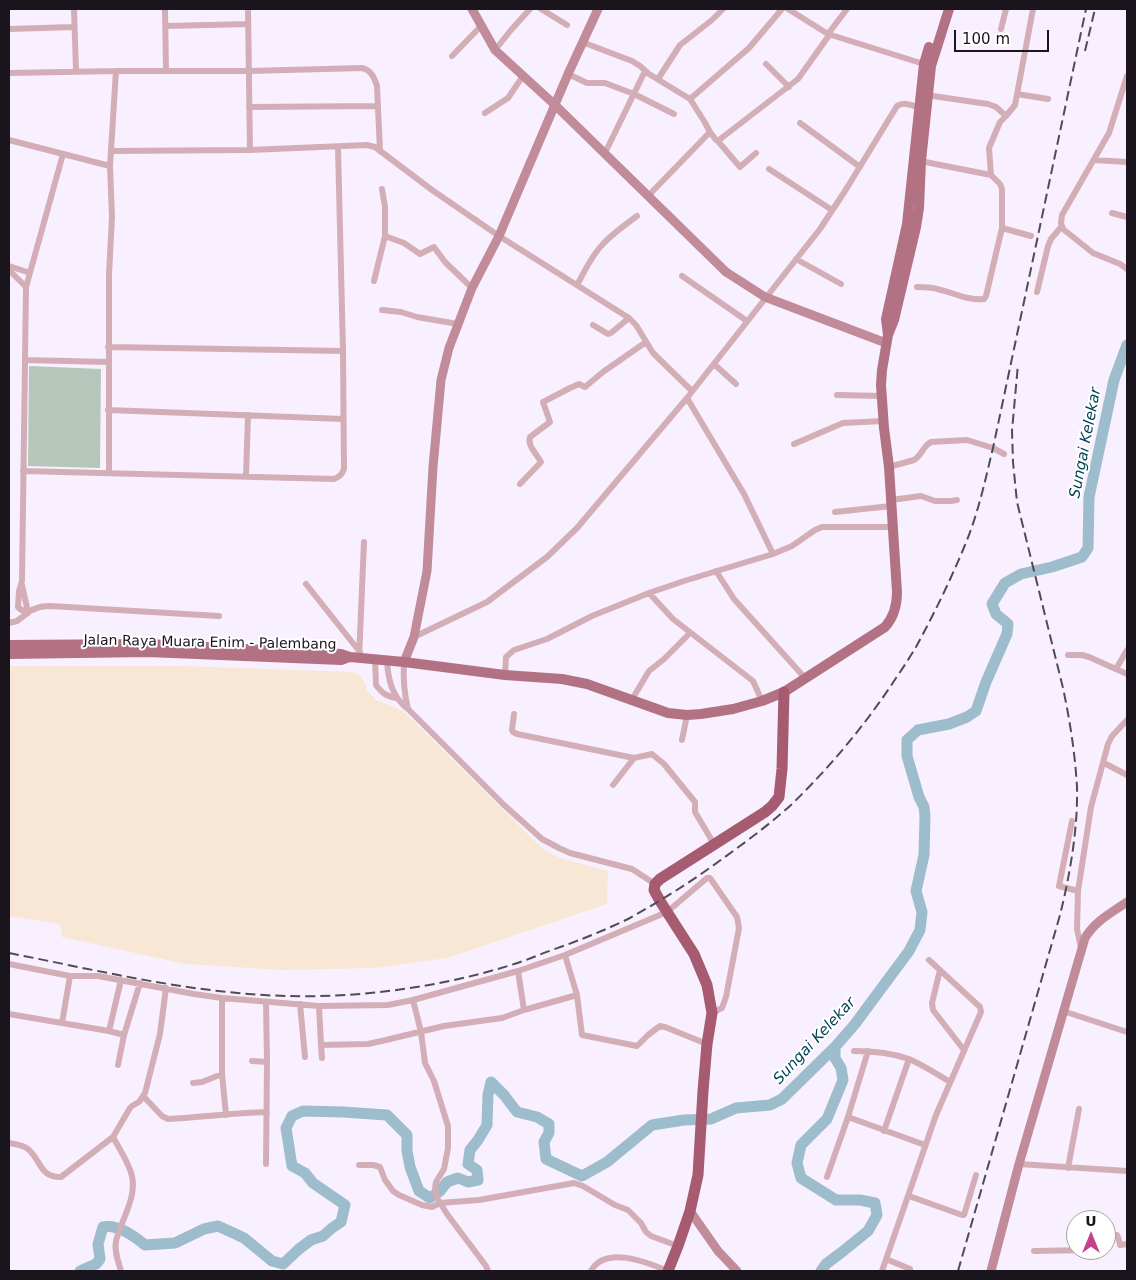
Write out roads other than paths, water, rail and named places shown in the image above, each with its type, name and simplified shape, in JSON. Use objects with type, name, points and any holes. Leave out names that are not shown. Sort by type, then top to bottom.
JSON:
[{"type":"highway","points":[[668,1271],[690,1211],[698,1175],[701,1112],[707,1044],[712,1013],[707,985],[694,954],[654,890],[655,884],[765,812],[779,797],[782,769],[784,692]]},
{"type":"main road","name":"Jalan Raya Muara Enim - Palembang","points":[[9,645],[148,644],[356,655],[504,675],[562,679],[587,684],[668,713],[687,715],[733,709],[762,701],[784,692],[885,627],[890,621],[897,600],[881,385],[887,339],[894,320],[916,227],[919,208],[917,161],[927,65],[943,9]]},
{"type":"main road","name":"Jalan Raya Muara Enim - Palembang","points":[[927,65],[949,9]]},
{"type":"main road","name":"Jalan Raya Muara Enim - Palembang","points":[[9,654],[148,652],[341,660],[356,655]]},
{"type":"street","points":[[74,9],[76,71]]},
{"type":"street","points":[[166,9],[166,71]]},
{"type":"street","points":[[248,9],[250,150]]},
{"type":"street","points":[[472,9],[496,50],[726,272],[765,298],[887,339]]},
{"type":"street","points":[[496,50],[530,9]]},
{"type":"street","points":[[541,9],[567,25]]},
{"type":"street","points":[[408,709],[403,677],[404,662],[414,637],[427,571],[433,467],[441,380],[449,348],[472,288],[498,236],[598,9]]},
{"type":"street","points":[[658,79],[680,45],[723,9]]},
{"type":"street","points":[[690,99],[749,48],[782,9]]},
{"type":"street","points":[[788,9],[829,34],[927,65]]},
{"type":"street","points":[[717,140],[798,79],[847,9]]},
{"type":"street","points":[[1002,29],[1006,9]]},
{"type":"street","points":[[991,175],[989,148],[1000,122],[1015,104],[1033,9]]},
{"type":"street","points":[[166,26],[248,24]]},
{"type":"street","points":[[452,56],[482,25]]},
{"type":"street","points":[[9,29],[74,27]]},
{"type":"street","points":[[582,42],[632,61],[690,99],[714,139],[717,140],[740,167],[756,153]]},
{"type":"street","points":[[766,64],[789,87]]},
{"type":"street","points":[[9,73],[362,68],[370,72],[377,86],[380,151]]},
{"type":"street","points":[[109,473],[108,347],[112,217],[110,166],[116,71]]},
{"type":"street","points":[[605,154],[645,71]]},
{"type":"street","points":[[568,74],[587,83],[605,84],[634,94],[674,114]]},
{"type":"street","points":[[485,113],[508,98],[523,76]]},
{"type":"street","points":[[1127,76],[1109,133],[1062,215],[1063,229],[1093,253],[1120,264],[1127,269]]},
{"type":"street","points":[[1017,94],[1048,99]]},
{"type":"street","points":[[924,95],[988,104],[996,107],[1006,116]]},
{"type":"street","points":[[414,637],[487,602],[547,557],[578,528],[687,398],[820,230],[897,106],[904,103],[922,108]]},
{"type":"street","points":[[249,107],[378,106]]},
{"type":"street","points":[[800,123],[860,167]]},
{"type":"street","points":[[648,196],[710,132]]},
{"type":"street","points":[[9,140],[110,166]]},
{"type":"street","points":[[111,151],[250,150],[367,145],[374,147],[498,236],[629,318],[636,325],[653,353],[692,391]]},
{"type":"street","points":[[24,471],[334,479],[339,477],[344,469],[338,147]]},
{"type":"street","points":[[29,612],[22,585],[26,287],[63,154]]},
{"type":"street","points":[[1094,160],[1127,162]]},
{"type":"street","points":[[917,161],[991,175],[1000,184],[1002,189],[1002,228],[984,299],[962,296],[936,288],[917,287]]},
{"type":"street","points":[[769,169],[832,210]]},
{"type":"street","points":[[374,281],[385,236],[385,207],[382,189]]},
{"type":"street","points":[[1112,214],[1127,217]]},
{"type":"street","points":[[577,285],[593,256],[604,243],[637,216]]},
{"type":"street","points":[[1037,292],[1048,246],[1051,239],[1062,226]]},
{"type":"street","points":[[1002,228],[1031,236]]},
{"type":"street","points":[[385,236],[404,243],[420,254],[434,247],[445,262],[472,288]]},
{"type":"street","points":[[796,259],[840,284]]},
{"type":"street","points":[[9,268],[30,273]]},
{"type":"street","points":[[9,268],[26,287]]},
{"type":"street","points":[[682,276],[747,321]]},
{"type":"street","points":[[382,310],[458,324]]},
{"type":"street","points":[[593,325],[611,334],[629,318]]},
{"type":"street","points":[[520,484],[541,462],[529,441],[530,437],[550,422],[542,403],[580,384],[585,387],[646,342]]},
{"type":"street","points":[[108,347],[343,351]]},
{"type":"street","points":[[24,360],[108,362]]},
{"type":"street","points":[[714,364],[736,384]]},
{"type":"street","points":[[837,395],[882,396]]},
{"type":"street","points":[[687,398],[744,494],[773,554]]},
{"type":"street","points":[[108,410],[343,419]]},
{"type":"street","points":[[246,476],[248,415]]},
{"type":"street","points":[[794,444],[844,423],[884,421]]},
{"type":"street","points":[[888,467],[918,458],[927,444],[931,442],[968,440],[993,448],[1004,454]]},
{"type":"street","points":[[835,512],[921,496],[934,500],[957,500]]},
{"type":"street","points":[[504,675],[506,657],[514,650],[548,639],[592,616],[649,593],[773,554],[792,546],[822,527],[893,527]]},
{"type":"street","points":[[356,655],[364,542]]},
{"type":"street","points":[[716,571],[734,599],[805,678]]},
{"type":"street","points":[[306,584],[356,655]]},
{"type":"street","points":[[649,593],[673,620],[753,681],[762,701]]},
{"type":"street","points":[[9,623],[39,607],[50,606],[219,616]]},
{"type":"street","points":[[631,701],[649,671],[690,633]]},
{"type":"street","points":[[1116,669],[1127,650]]},
{"type":"street","points":[[1068,655],[1082,655],[1127,674]]},
{"type":"street","points":[[375,659],[376,685],[385,695],[390,698],[397,698]]},
{"type":"street","points":[[387,660],[389,680],[401,703],[504,805],[542,839],[570,852],[632,868],[655,884]]},
{"type":"street","points":[[514,714],[513,732],[634,758],[650,753],[664,764],[695,802],[695,812],[714,844]]},
{"type":"street","points":[[682,740],[687,715]]},
{"type":"street","points":[[1081,949],[1077,929],[1078,892],[1091,807],[1108,744],[1112,736],[1127,720]]},
{"type":"street","points":[[613,786],[634,758]]},
{"type":"street","points":[[1104,763],[1127,775]]},
{"type":"street","points":[[1072,821],[1060,886],[1078,892]]},
{"type":"street","points":[[9,964],[70,976],[98,976],[222,998],[319,1006],[388,1005],[413,1000],[565,955],[667,912],[707,878],[710,878],[737,917],[739,928],[726,997],[722,1008],[712,1013]]},
{"type":"street","points":[[991,1271],[1019,1164],[1085,938],[1099,920],[1127,902]]},
{"type":"street","points":[[565,955],[577,995],[582,1035],[637,1046],[657,1027],[662,1026],[707,1044]]},
{"type":"street","points":[[882,1271],[925,1145],[981,1009],[929,960]]},
{"type":"street","points":[[518,970],[524,1010]]},
{"type":"street","points":[[940,970],[932,1007],[934,1014],[964,1050]]},
{"type":"street","points":[[62,1023],[70,976]]},
{"type":"street","points":[[110,1032],[121,980]]},
{"type":"street","points":[[118,1065],[124,1036],[140,983]]},
{"type":"street","points":[[9,1143],[27,1148],[46,1174],[61,1177],[113,1138],[132,1106],[139,1102],[145,1093],[160,1034],[166,988]]},
{"type":"street","points":[[321,1045],[368,1044],[444,1026],[502,1018],[577,995]]},
{"type":"street","points":[[222,998],[222,1074],[226,1115]]},
{"type":"street","points":[[413,1000],[425,1063],[434,1080],[448,1126],[448,1148],[444,1169],[436,1182],[435,1189],[438,1200],[488,1271]]},
{"type":"street","points":[[266,1002],[266,1164]]},
{"type":"street","points":[[300,1004],[305,1057]]},
{"type":"street","points":[[319,1006],[322,1058]]},
{"type":"street","points":[[1063,1011],[1127,1032]]},
{"type":"street","points":[[9,1014],[124,1036]]},
{"type":"street","points":[[854,1051],[868,1051],[909,1059],[950,1082]]},
{"type":"street","points":[[827,1177],[868,1051]]},
{"type":"street","points":[[884,1131],[909,1059]]},
{"type":"street","points":[[252,1061],[267,1062]]},
{"type":"street","points":[[193,1083],[202,1082],[222,1074]]},
{"type":"street","points":[[143,1096],[165,1118],[267,1112]]},
{"type":"street","points":[[1068,1168],[1079,1109]]},
{"type":"street","points":[[848,1117],[925,1145]]},
{"type":"street","points":[[113,1138],[133,1178],[131,1201],[116,1242],[116,1254],[121,1271]]},
{"type":"street","points":[[1019,1164],[1127,1171]]},
{"type":"street","points":[[359,1165],[380,1167],[393,1191],[404,1198],[432,1207],[438,1200],[480,1200],[574,1183],[628,1210],[641,1222],[646,1232],[651,1236],[678,1246]]},
{"type":"street","points":[[908,1196],[964,1215],[976,1174]]},
{"type":"street","points":[[690,1211],[718,1251],[737,1271]]},
{"type":"street","points":[[1116,1236],[1120,1244],[1127,1244]]},
{"type":"street","points":[[1034,1251],[1066,1250]]},
{"type":"street","points":[[590,1271],[598,1262],[613,1257],[626,1257],[646,1261],[668,1271]]},
{"type":"street","points":[[886,1259],[910,1269]]},
{"type":"waterway","name":"Sungai Kelekar","points":[[80,1271],[96,1264],[100,1259],[98,1244],[103,1227],[120,1229],[145,1245],[175,1243],[204,1229],[218,1226],[244,1238],[272,1261],[283,1264],[311,1240],[323,1236],[341,1222],[345,1205],[313,1183],[305,1173],[292,1166],[286,1128],[292,1116],[303,1111],[387,1115],[407,1135],[410,1167],[419,1191],[430,1198],[440,1191],[447,1182],[458,1178],[468,1182],[478,1180],[477,1170],[468,1164],[470,1150],[487,1125],[488,1095],[491,1082],[517,1112],[537,1117],[549,1124],[549,1133],[544,1142],[546,1159],[582,1176],[607,1162],[652,1125],[684,1120],[711,1119],[736,1108],[770,1105],[782,1099],[835,1047],[855,1024],[909,951],[920,930],[922,912],[916,891],[924,855],[925,816],[924,807],[919,797],[907,756],[907,740],[918,730],[949,724],[967,717],[976,711],[986,682],[1007,634],[1008,624],[996,614],[992,604],[1005,583],[1021,574],[1052,567],[1082,557],[1088,548],[1089,497],[1114,380],[1127,345]]},
{"type":"waterway","points":[[821,1271],[826,1264],[868,1231],[877,1215],[875,1203],[860,1200],[836,1200],[801,1178],[797,1163],[801,1145],[827,1119],[843,1080],[841,1068],[835,1058],[835,1047]]},
{"type":"railway","points":[[9,953],[183,986],[253,994],[288,996],[343,995],[400,990],[429,985],[484,973],[516,963],[628,919],[707,870],[783,812],[820,775],[873,712],[916,647],[936,609],[970,533],[993,448],[1086,9]]},
{"type":"railway","points":[[1085,51],[1095,9]]},
{"type":"railway","points":[[958,1271],[1060,915],[1075,835],[1077,787],[1074,749],[1068,713],[1017,502],[1012,431],[1018,364]]}]
